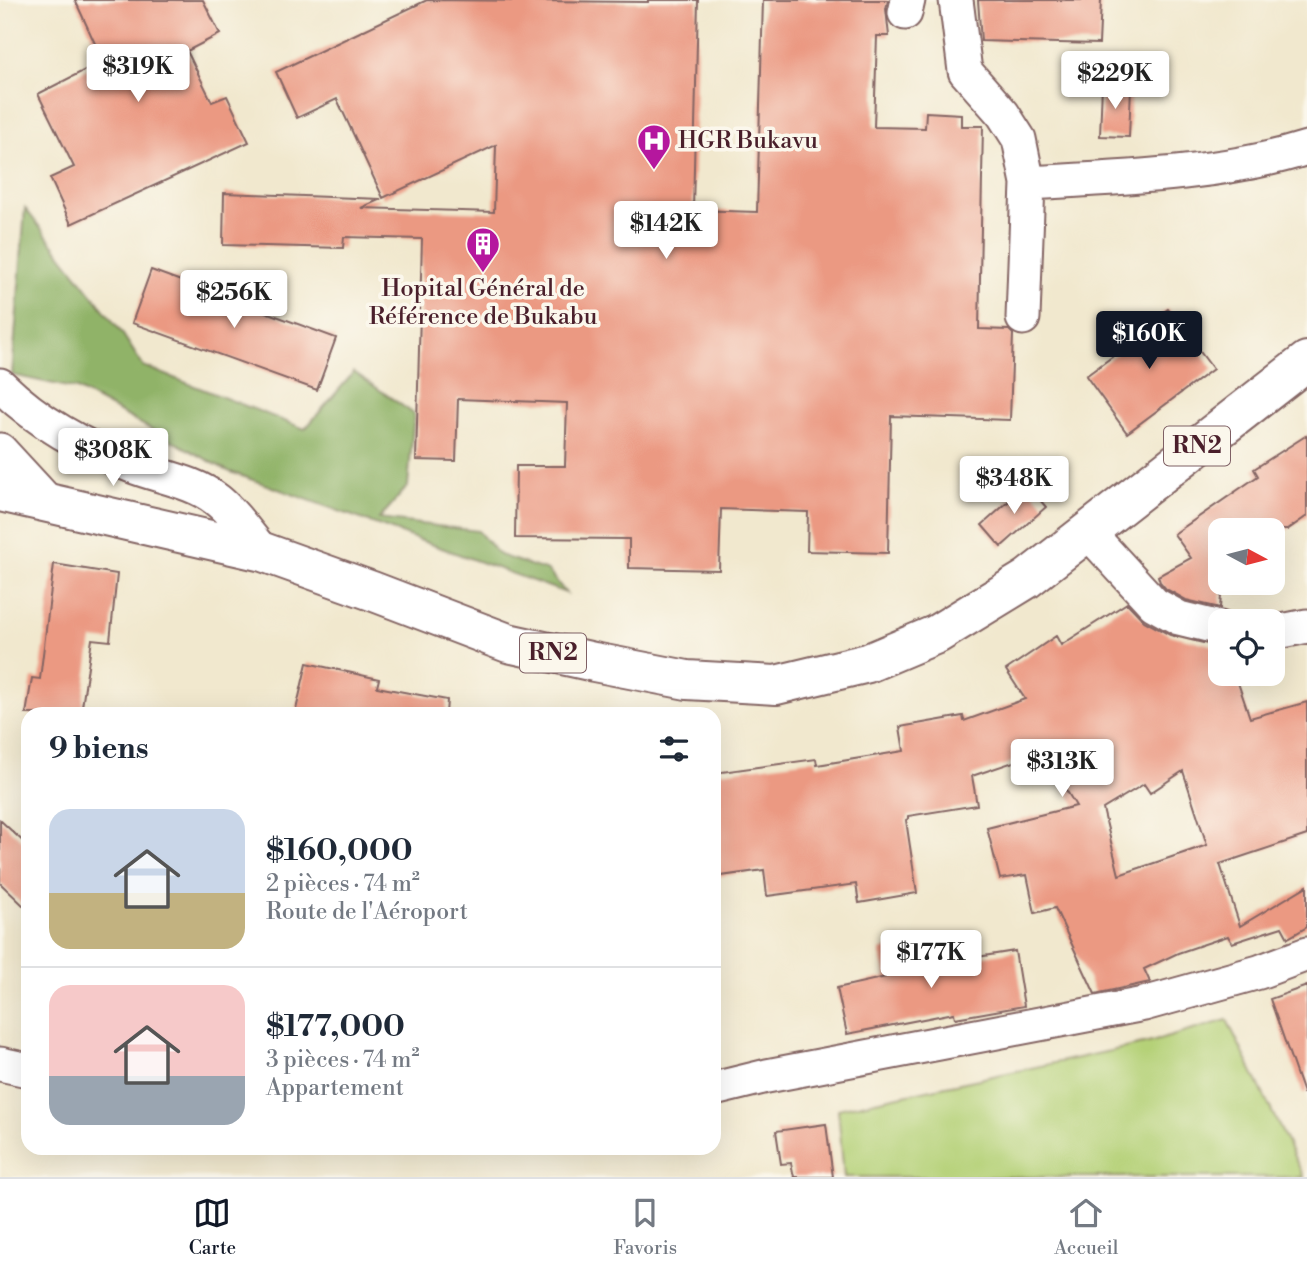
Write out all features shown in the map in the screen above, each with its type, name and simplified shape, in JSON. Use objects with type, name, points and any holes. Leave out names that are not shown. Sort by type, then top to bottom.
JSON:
[{"type":"highway","name":"RN2","points":[[0,492],[263,552],[508,643],[687,680],[776,685],[868,663],[937,634],[1027,579],[1307,361]]},
{"type":"street","points":[[956,0],[965,71],[1003,114],[1019,139],[1028,183],[1023,318]]},
{"type":"street","points":[[1028,183],[1123,178],[1233,164],[1307,148]]},
{"type":"street","points":[[0,385],[23,408],[72,440],[133,466],[200,489],[219,501],[263,552]]},
{"type":"street","points":[[0,450],[48,502]]},
{"type":"street","points":[[1087,531],[1154,604],[1179,618],[1208,625]]},
{"type":"street","points":[[1285,630],[1307,625]]},
{"type":"street","points":[[721,1087],[767,1076],[1144,1004],[1259,972],[1307,954]]},
{"type":"street","points":[[0,1064],[21,1068]]},
{"type":"green space","points":[[25,208],[122,333],[143,366],[305,429],[354,372],[414,414],[408,486],[379,519],[478,531],[499,555],[548,571],[566,593],[228,471],[77,389],[12,375]]},
{"type":"green space","points":[[1227,1020],[1304,1177],[844,1177],[838,1109],[1148,1043]]},
{"type":"building","points":[[75,0],[203,0],[220,34],[187,51],[212,102],[227,96],[249,142],[71,224],[50,178],[74,167],[38,94],[103,61]]},
{"type":"building","name":"Hopital Général de Référence de Bukabu","points":[[427,0],[698,0],[693,210],[757,212],[763,0],[888,0],[886,9],[889,36],[877,36],[874,127],[925,128],[926,112],[961,114],[961,126],[983,126],[979,329],[1009,330],[1013,334],[1010,420],[891,416],[888,553],[807,551],[808,512],[721,509],[719,570],[629,568],[629,539],[515,538],[516,466],[565,466],[567,403],[458,399],[456,461],[416,460],[422,239],[344,237],[343,248],[223,245],[224,193],[381,199],[361,208],[494,212],[496,145],[383,198],[337,99],[297,118],[276,72]]},
{"type":"building","points":[[978,0],[1101,0],[1099,44],[981,41]]},
{"type":"building","points":[[1102,85],[1131,87],[1129,137],[1100,136]]},
{"type":"building","points":[[151,270],[336,338],[317,390],[132,323]]},
{"type":"building","points":[[1168,309],[1213,369],[1127,433],[1086,376],[1131,343],[1128,339]]},
{"type":"building","points":[[1307,435],[1307,516],[1287,530],[1285,518],[1208,518],[1208,595],[1221,595],[1220,608],[1186,600],[1166,589],[1158,576],[1191,558],[1174,534],[1258,476],[1254,469]]},
{"type":"building","points":[[1027,485],[1046,507],[1001,547],[982,525]]},
{"type":"building","points":[[54,564],[117,574],[110,641],[92,639],[82,707],[27,707],[32,678],[40,679]]},
{"type":"building","points":[[1127,603],[1144,621],[1170,635],[1208,644],[1208,686],[1239,686],[1250,718],[1307,702],[1307,835],[1220,864],[1240,926],[1307,886],[1307,927],[1288,938],[1282,927],[1232,943],[1228,936],[1178,953],[1144,969],[1150,982],[1095,994],[1055,908],[1035,913],[1027,875],[1000,879],[987,828],[1076,806],[1043,752],[972,776],[977,805],[908,816],[906,820],[917,893],[859,903],[856,884],[767,896],[764,870],[721,876],[721,772],[816,759],[817,765],[904,751],[900,727],[963,716],[964,721],[1025,699],[1006,670],[1056,636],[1061,645]],"holes":[[[1183,771],[1207,845],[1119,875],[1103,809],[1144,784],[1150,793]]]},
{"type":"building","points":[[307,663],[379,679],[377,687],[447,700],[446,707],[297,707]]},
{"type":"building","points":[[0,820],[21,840],[21,903],[0,883]]},
{"type":"building","points":[[910,943],[915,967],[1015,951],[1024,1006],[955,1018],[954,1013],[847,1034],[837,988],[886,977],[880,950]]},
{"type":"building","points":[[1307,986],[1307,1092],[1303,1093],[1270,999]]},
{"type":"building","points":[[826,1124],[833,1177],[794,1177],[791,1163],[781,1164],[776,1131]]},
{"type":"place","name":"HGR Bukavu","points":[[654,171]]},
{"type":"place","name":"Hopital Général de Référence de Bukabu","points":[[483,274]]}]
